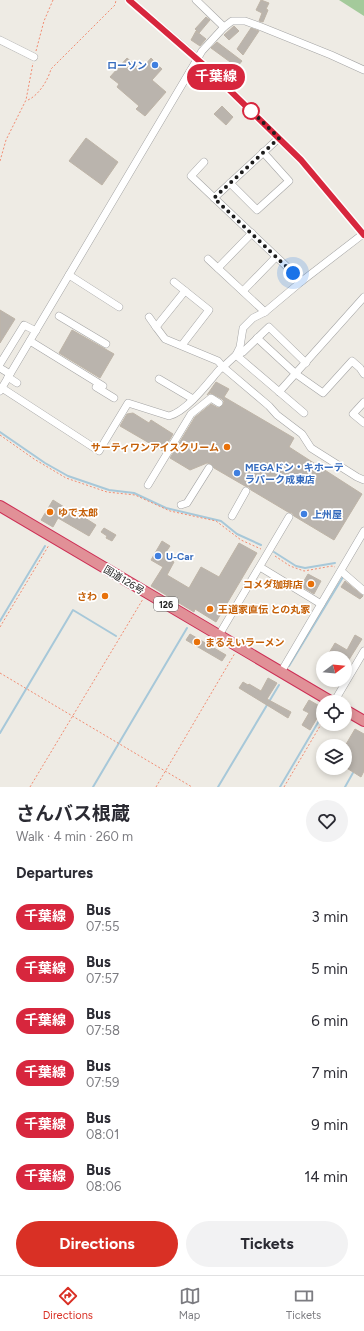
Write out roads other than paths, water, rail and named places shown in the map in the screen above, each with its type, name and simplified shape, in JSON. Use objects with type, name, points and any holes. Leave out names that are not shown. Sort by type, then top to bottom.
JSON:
[{"type":"highway","name":"国道126号","points":[[0,506],[321,695]]},
{"type":"highway","points":[[352,714],[364,721]]},
{"type":"street","points":[[130,0],[198,59],[279,138],[301,160],[364,234],[302,281],[266,312],[253,318],[243,328],[240,347],[236,355]]},
{"type":"street","points":[[196,0],[224,27]]},
{"type":"street","points":[[306,363],[269,327],[243,352],[236,355],[219,370],[193,399],[173,415],[169,416],[128,403],[99,451],[1,390],[202,51],[224,27],[232,21],[245,21],[332,55],[364,70]]},
{"type":"street","points":[[0,40],[34,57]]},
{"type":"street","points":[[214,198],[279,138]]},
{"type":"street","points":[[230,183],[257,210],[289,181],[264,152]]},
{"type":"street","points":[[204,162],[191,176],[302,281]]},
{"type":"street","points":[[218,268],[252,233]]},
{"type":"street","points":[[243,291],[276,257]]},
{"type":"street","points":[[208,259],[266,312]]},
{"type":"street","points":[[69,275],[119,307]]},
{"type":"street","points":[[174,282],[209,310],[182,345]]},
{"type":"street","points":[[156,327],[185,291]]},
{"type":"street","points":[[279,392],[364,297]]},
{"type":"street","points":[[59,316],[106,344]]},
{"type":"street","points":[[149,317],[165,339],[218,361],[269,406],[277,415],[302,434],[311,448],[364,480]]},
{"type":"street","points":[[0,364],[24,325],[36,331]]},
{"type":"street","points":[[258,338],[296,374],[323,393],[352,361],[364,374]]},
{"type":"street","points":[[30,341],[100,386],[114,398]]},
{"type":"street","points":[[236,355],[304,414]]},
{"type":"street","points":[[0,368],[17,383]]},
{"type":"street","points":[[159,379],[193,399]]},
{"type":"street","points":[[148,485],[191,414],[211,398],[219,403]]},
{"type":"street","points":[[364,402],[354,414],[364,423]]},
{"type":"street","points":[[181,505],[187,503],[209,468]]},
{"type":"street","points":[[232,516],[246,491]]},
{"type":"street","points":[[219,635],[289,517]]},
{"type":"street","points":[[281,672],[364,532]]},
{"type":"street","points":[[260,567],[321,604]]},
{"type":"street","points":[[341,571],[364,590]]},
{"type":"street","points":[[337,695],[364,651]]},
{"type":"waterway","points":[[0,432],[45,463],[68,476],[109,490],[134,493],[166,508],[221,521],[237,534],[261,545]]},
{"type":"waterway","points":[[0,621],[45,546]]},
{"type":"waterway","points":[[274,552],[296,566],[305,568],[335,563]]},
{"type":"waterway","points":[[289,666],[343,577]]},
{"type":"waterway","points":[[0,733],[73,610],[116,636]]},
{"type":"waterway","points":[[93,787],[187,628]]},
{"type":"waterway","points":[[218,787],[279,685]]},
{"type":"waterway","points":[[280,787],[316,726]]},
{"type":"waterway","points":[[345,787],[354,771]]},
{"type":"place","name":"ローソン","points":[[155,65]]},
{"type":"place","name":"サーティワンアイスクリーム","points":[[227,447]]},
{"type":"place","name":"MEGAドン・キホーテ ラパーク成東店","points":[[237,473]]},
{"type":"place","name":"ゆで太郎","points":[[50,512]]},
{"type":"place","name":"上州屋","points":[[304,514]]},
{"type":"place","name":"U-Car","points":[[158,556]]},
{"type":"place","name":"コメダ珈琲店","points":[[311,584]]},
{"type":"place","name":"さわ","points":[[105,596]]},
{"type":"place","name":"王道家直伝 との丸家","points":[[210,609]]},
{"type":"place","name":"まるえいラーメン","points":[[197,642]]}]
